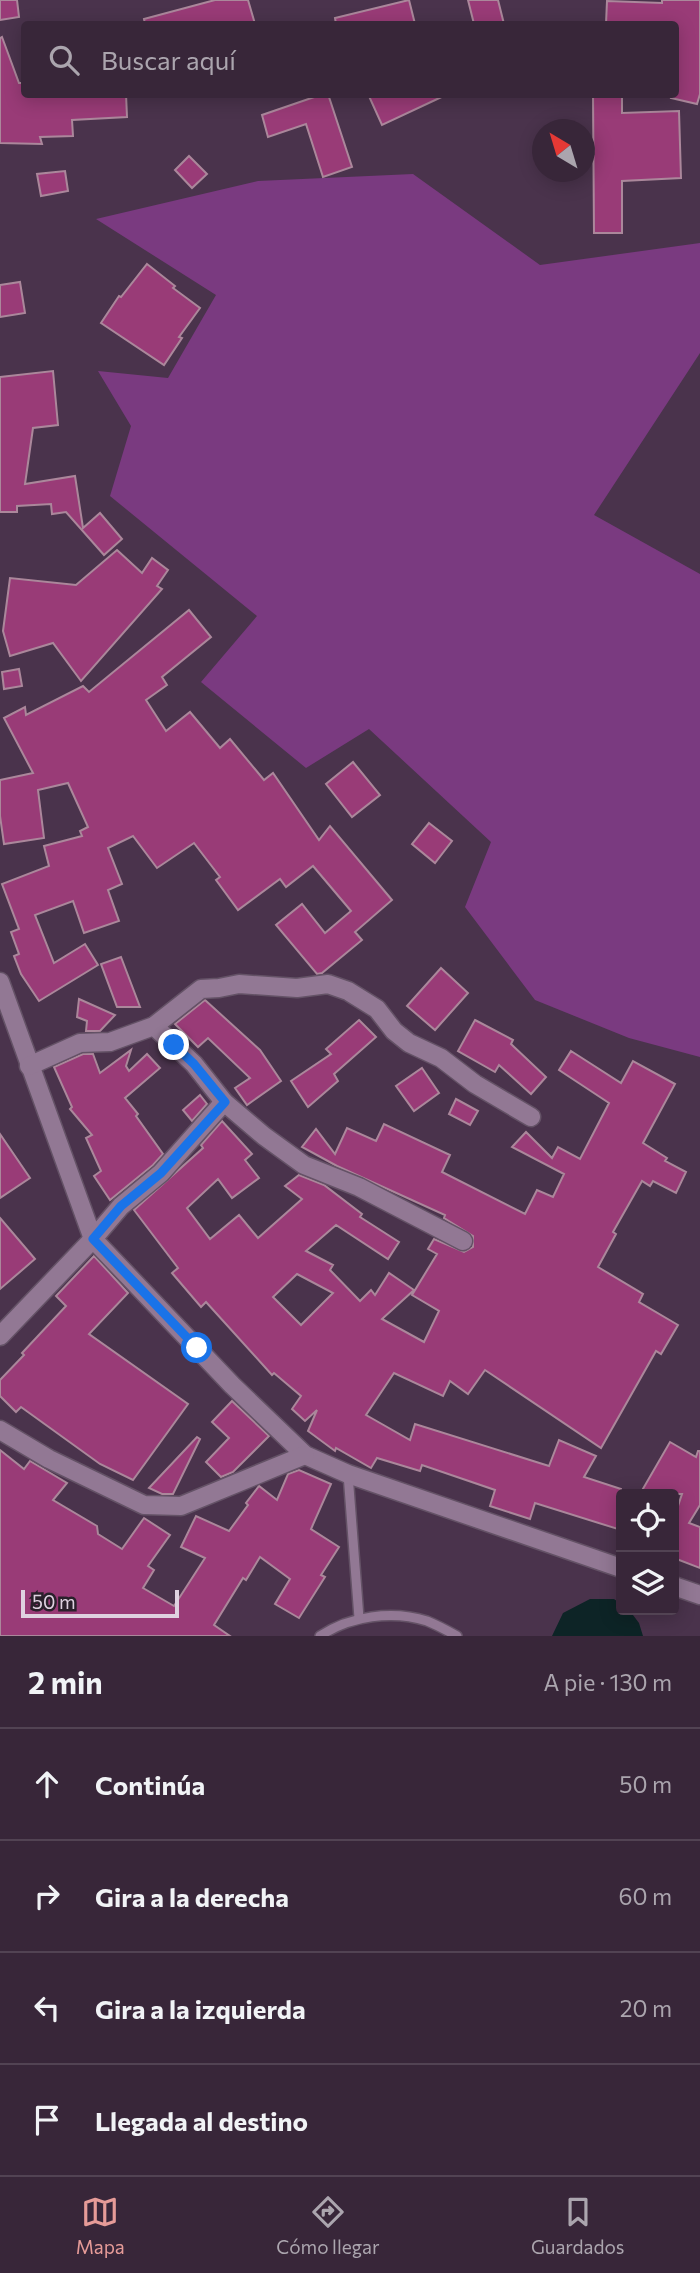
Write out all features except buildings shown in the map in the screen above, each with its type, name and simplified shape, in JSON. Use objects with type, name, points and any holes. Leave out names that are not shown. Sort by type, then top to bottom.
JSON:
[{"type":"street","points":[[0,982],[93,1239],[232,1385],[305,1455],[348,1474],[616,1566]]},
{"type":"street","points":[[29,1066],[80,1043],[110,1042],[154,1026],[201,989],[239,984],[297,988],[328,984],[348,991],[377,1009],[394,1031],[409,1043],[441,1058],[475,1084],[531,1117]]},
{"type":"street","points":[[154,1026],[194,1064],[225,1102],[264,1136],[304,1165],[359,1187],[463,1241]]},
{"type":"street","points":[[0,1336],[121,1206],[161,1173],[225,1102]]},
{"type":"street","points":[[0,1430],[49,1459],[144,1505],[181,1506],[305,1455]]},
{"type":"street","points":[[679,1588],[700,1595]]},
{"type":"lane","points":[[348,1474],[359,1618]]},
{"type":"lane","points":[[320,1636],[330,1629],[359,1618],[393,1615],[427,1621],[457,1636]]},
{"type":"shaded area","points":[[413,174],[540,265],[700,243],[700,353],[594,515],[700,574],[700,1057],[629,1038],[535,1000],[465,907],[491,842],[369,729],[306,768],[201,682],[257,616],[110,496],[131,426],[98,371],[168,378],[216,295],[96,219],[258,181]]},
{"type":"shaded area","points":[[590,1599],[614,1599],[616,1615],[633,1615],[643,1636],[552,1636],[563,1613]]},
{"type":"route","points":[[174,1045],[194,1064],[225,1102],[161,1173],[121,1206],[93,1239],[197,1348]]}]
